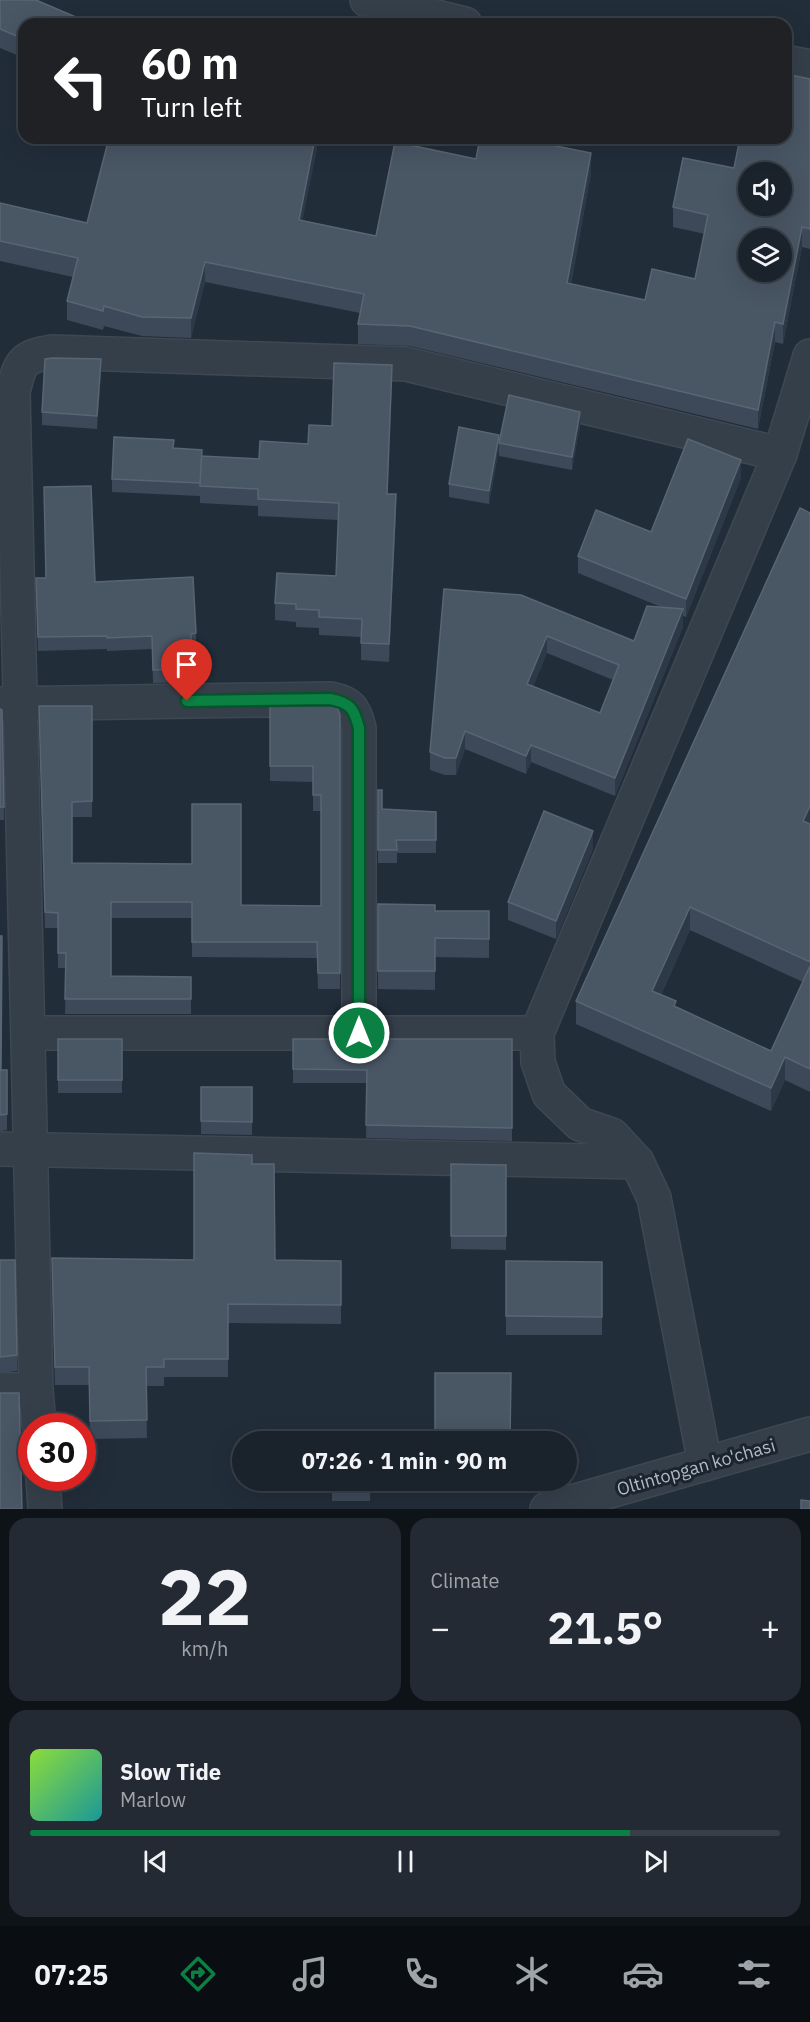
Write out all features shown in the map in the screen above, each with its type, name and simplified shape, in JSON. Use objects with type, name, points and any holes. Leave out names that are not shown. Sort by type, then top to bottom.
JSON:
[{"type":"street","points":[[367,0],[440,18]]},
{"type":"street","points":[[792,63],[810,67]]},
{"type":"street","points":[[38,1413],[16,1149],[28,1033],[13,925],[7,468],[13,392],[18,369],[32,355],[52,352],[406,364],[780,454]]},
{"type":"street","points":[[705,1464],[654,1198],[637,1162],[612,1135],[580,1124],[549,1094],[537,1062],[537,1033],[780,454],[810,356]]},
{"type":"street","points":[[10,704],[330,699],[344,702],[355,712],[359,728],[359,1033]]},
{"type":"street","points":[[28,1033],[537,1033]]},
{"type":"street","points":[[16,1149],[637,1162]]},
{"type":"street","points":[[0,1390],[36,1390]]},
{"type":"street","name":"Oltintopgan ko'chasi","points":[[566,1506],[810,1434]]},
{"type":"street","points":[[44,1491],[45,1509]]},
{"type":"building","points":[[0,0],[36,0],[78,18],[18,18],[18,36],[0,29]]},
{"type":"building","points":[[792,75],[810,79],[810,229],[802,227],[792,278],[792,228],[738,228],[738,282],[791,282],[783,324],[775,322],[758,410],[410,326],[358,324],[364,294],[205,262],[191,318],[142,317],[104,306],[103,311],[67,301],[78,258],[0,241],[0,203],[87,223],[107,144],[314,144],[299,220],[376,236],[395,144],[405,144],[476,159],[479,144],[547,144],[591,153],[567,283],[645,300],[652,269],[695,279],[708,215],[673,207],[683,158],[734,168],[739,144],[792,144]]},
{"type":"building","points":[[45,359],[101,359],[97,416],[42,412]]},
{"type":"building","points":[[334,363],[392,365],[387,494],[396,494],[389,644],[361,643],[362,619],[319,617],[319,610],[296,609],[296,604],[275,603],[277,573],[336,576],[339,503],[258,499],[258,489],[200,486],[201,456],[259,459],[260,441],[308,444],[309,425],[332,426]]},
{"type":"building","points":[[509,395],[580,412],[572,457],[499,443]]},
{"type":"building","points":[[459,427],[499,435],[489,491],[449,484]]},
{"type":"building","points":[[114,437],[174,440],[173,448],[202,450],[200,483],[112,479]]},
{"type":"building","points":[[688,439],[741,460],[686,599],[578,556],[596,510],[651,532]]},
{"type":"building","points":[[91,486],[95,582],[193,577],[196,633],[191,634],[192,669],[153,670],[152,636],[38,637],[36,578],[46,578],[44,487]]},
{"type":"building","points":[[800,508],[810,513],[810,806],[803,821],[810,824],[810,962],[690,907],[652,991],[676,1001],[674,1006],[771,1051],[810,966],[810,1069],[785,1057],[771,1088],[576,1001]]},
{"type":"building","points":[[444,589],[521,595],[634,641],[647,606],[683,609],[615,778],[531,745],[526,756],[465,731],[456,758],[445,758],[430,752]],"holes":[[[547,636],[619,665],[600,713],[527,684]]]},
{"type":"building","points":[[328,702],[336,705],[340,715],[340,973],[318,973],[317,942],[192,942],[192,902],[111,902],[111,976],[191,977],[191,999],[65,999],[66,953],[58,953],[58,913],[45,912],[39,706],[92,706],[92,801],[72,802],[72,863],[192,864],[192,804],[241,804],[241,905],[321,906],[321,795],[313,795],[313,766],[270,766],[270,703]]},
{"type":"building","points":[[0,709],[2,710],[4,807],[0,807]]},
{"type":"building","points":[[378,790],[382,790],[382,809],[436,812],[436,840],[396,840],[397,850],[378,850]]},
{"type":"building","points":[[544,811],[593,831],[556,921],[508,902]]},
{"type":"building","points":[[378,904],[435,905],[435,911],[489,911],[489,939],[435,938],[435,971],[378,971]]},
{"type":"building","points":[[0,936],[2,936],[1,1070],[7,1070],[7,1114],[0,1115]]},
{"type":"building","points":[[58,1039],[122,1039],[122,1080],[58,1080]]},
{"type":"building","points":[[293,1039],[512,1039],[512,1128],[366,1125],[367,1070],[293,1069]]},
{"type":"building","points":[[201,1087],[252,1087],[252,1122],[201,1121]]},
{"type":"building","points":[[194,1153],[252,1155],[252,1164],[274,1164],[275,1260],[341,1261],[341,1305],[228,1304],[228,1359],[164,1359],[164,1367],[146,1367],[147,1420],[96,1421],[96,1413],[90,1413],[89,1367],[55,1367],[52,1258],[194,1260]]},
{"type":"building","points":[[451,1164],[506,1165],[506,1236],[451,1236]]},
{"type":"building","points":[[0,1260],[15,1260],[17,1355],[0,1357]]},
{"type":"building","points":[[506,1261],[602,1262],[602,1317],[506,1316]]},
{"type":"building","points":[[435,1373],[511,1373],[510,1431],[435,1431]]},
{"type":"building","points":[[0,1393],[19,1393],[18,1491],[22,1491],[22,1509],[0,1509]]},
{"type":"building","points":[[801,1500],[810,1501],[810,1509],[801,1509]]},
{"type":"route","points":[[187,701],[330,699],[344,702],[355,712],[359,728],[359,1033]]}]
